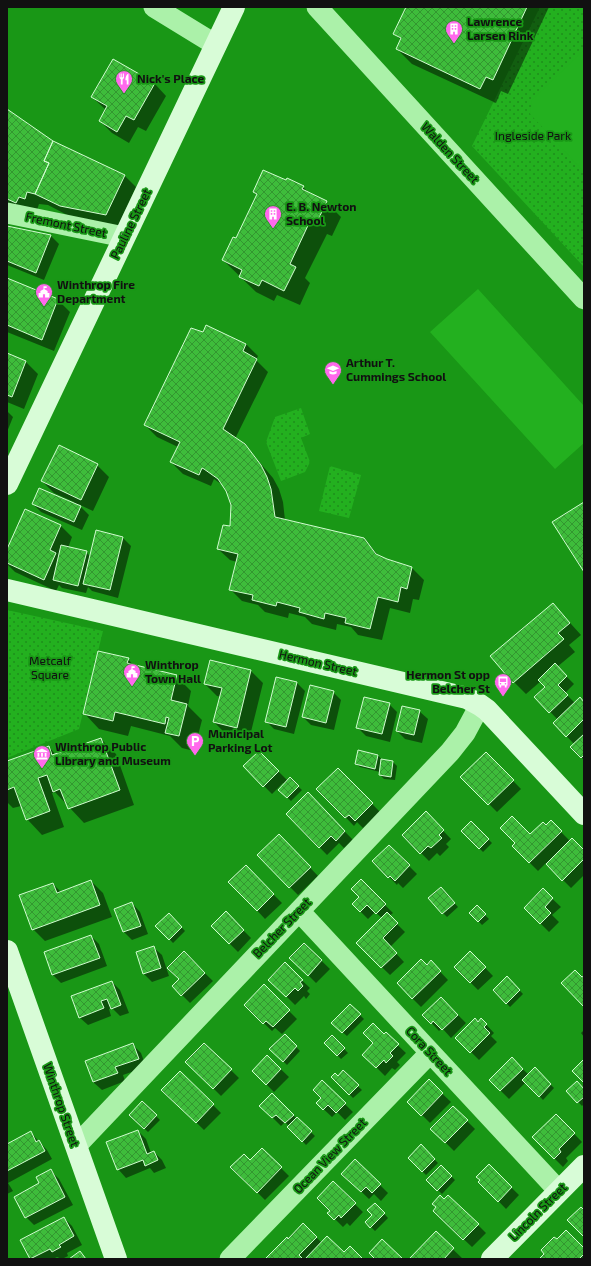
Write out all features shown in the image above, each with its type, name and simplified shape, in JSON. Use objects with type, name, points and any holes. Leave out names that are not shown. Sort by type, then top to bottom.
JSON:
[{"type":"main road","name":"Pauline Street","points":[[7,484],[234,7]]},
{"type":"main road","name":"Hermon Street","points":[[7,590],[458,696],[480,704],[584,814]]},
{"type":"main road","name":"Winthrop Street","points":[[7,951],[12,986],[76,1146],[116,1259]]},
{"type":"main road","name":"Lincoln Street","points":[[492,1259],[584,1166]]},
{"type":"street","points":[[154,7],[216,45]]},
{"type":"street","name":"Walden Street","points":[[317,7],[584,299]]},
{"type":"street","name":"Fremont Street","points":[[7,213],[124,237]]},
{"type":"street","name":"Belcher Street","points":[[76,1146],[450,752],[465,733],[480,704]]},
{"type":"street","name":"Cora Street","points":[[299,911],[559,1191]]},
{"type":"street","name":"Ocean View Street","points":[[230,1259],[430,1053]]},
{"type":"green space","name":"Ingleside Park","points":[[540,7],[584,7],[584,267],[472,146]]},
{"type":"green space","points":[[584,50],[584,172],[530,114],[532,100]]},
{"type":"green space","points":[[478,289],[584,406],[584,443],[555,469],[430,332]]},
{"type":"green space","points":[[301,408],[310,434],[301,438],[310,462],[305,472],[281,481],[266,442],[275,417]]},
{"type":"green space","points":[[330,466],[361,475],[349,518],[319,511]]},
{"type":"green space","name":"Metcalf Square","points":[[7,610],[103,631],[79,729],[7,758]]},
{"type":"building","name":"Lawrence Larsen Rink","points":[[406,7],[527,7],[493,80],[486,77],[480,89],[396,49],[401,38],[393,34]]},
{"type":"building","points":[[113,59],[155,83],[134,120],[126,116],[117,132],[99,121],[107,106],[91,97]]},
{"type":"building","points":[[7,109],[53,141],[44,161],[49,163],[35,194],[27,192],[25,199],[19,197],[16,203],[7,199]]},
{"type":"building","points":[[53,141],[125,175],[106,215],[60,206],[35,194],[49,163],[44,161]]},
{"type":"building","name":"E. B. Newton School","points":[[263,170],[286,180],[287,178],[304,186],[302,189],[327,201],[317,222],[311,219],[290,264],[296,267],[284,291],[262,280],[259,286],[239,277],[242,270],[222,260],[233,237],[236,238],[257,194],[253,192]]},
{"type":"building","points":[[7,226],[51,235],[36,273],[7,261]]},
{"type":"building","points":[[7,278],[58,299],[42,340],[7,325]]},
{"type":"building","points":[[206,325],[246,344],[243,351],[257,359],[223,429],[245,444],[261,465],[271,489],[275,517],[364,538],[376,554],[412,567],[407,589],[401,587],[398,602],[378,597],[370,629],[345,623],[346,618],[325,613],[324,619],[299,612],[300,608],[277,602],[276,606],[252,600],[253,595],[229,590],[238,554],[217,549],[223,525],[230,526],[231,505],[226,491],[218,479],[204,469],[202,468],[199,475],[170,462],[180,442],[144,425],[191,328],[203,332]]},
{"type":"building","points":[[7,353],[26,361],[12,397],[7,395]]},
{"type":"building","points":[[59,445],[98,464],[81,500],[41,481]]},
{"type":"building","points":[[39,488],[81,506],[74,522],[32,504]]},
{"type":"building","points":[[584,502],[584,572],[552,522]]},
{"type":"building","points":[[25,509],[61,525],[50,550],[56,553],[44,580],[7,563],[7,549]]},
{"type":"building","points":[[96,530],[123,537],[110,590],[83,584]]},
{"type":"building","points":[[61,545],[87,551],[78,586],[53,580]]},
{"type":"building","points":[[553,603],[570,623],[558,633],[564,639],[513,683],[490,656]]},
{"type":"building","name":"Winthrop Town Hall","points":[[98,651],[129,658],[127,663],[177,675],[171,700],[187,704],[179,736],[165,733],[169,718],[166,717],[165,724],[115,712],[113,721],[83,714]]},
{"type":"building","points":[[210,660],[251,670],[237,728],[213,722],[222,688],[204,684]]},
{"type":"building","points":[[555,663],[567,676],[558,685],[568,695],[549,713],[534,697],[545,687],[538,680]]},
{"type":"building","points":[[276,677],[297,682],[286,727],[265,722]]},
{"type":"building","points":[[310,685],[334,691],[326,723],[302,717]]},
{"type":"building","points":[[364,697],[390,703],[382,734],[356,728]]},
{"type":"building","points":[[580,697],[584,702],[584,719],[566,737],[553,723]]},
{"type":"building","points":[[402,706],[420,710],[414,735],[396,731]]},
{"type":"building","points":[[584,734],[584,755],[581,758],[570,747]]},
{"type":"building","points":[[101,738],[120,790],[68,809],[60,789],[53,792],[47,775],[38,778],[50,811],[26,820],[14,787],[7,790],[7,761],[49,746],[52,755]]},
{"type":"building","points":[[358,750],[378,755],[375,769],[355,764]]},
{"type":"building","points":[[259,751],[279,771],[263,787],[243,766]]},
{"type":"building","points":[[486,752],[514,780],[488,805],[460,777]]},
{"type":"building","points":[[381,759],[393,761],[391,777],[379,775]]},
{"type":"building","points":[[338,768],[373,803],[355,821],[349,815],[345,818],[316,789]]},
{"type":"building","points":[[290,777],[299,786],[287,798],[278,790]]},
{"type":"building","points":[[308,792],[345,831],[336,841],[331,836],[319,848],[286,814]]},
{"type":"building","points":[[426,811],[444,830],[439,835],[442,838],[431,848],[428,846],[420,854],[402,835]]},
{"type":"building","points":[[512,816],[530,834],[543,822],[546,825],[551,820],[562,831],[529,863],[512,846],[515,843],[500,828]]},
{"type":"building","points":[[471,821],[489,839],[479,849],[461,831]]},
{"type":"building","points":[[279,834],[311,867],[289,888],[257,855]]},
{"type":"building","points":[[572,838],[584,850],[584,859],[562,881],[546,864]]},
{"type":"building","points":[[389,845],[410,865],[395,881],[390,876],[388,878],[372,861]]},
{"type":"building","points":[[246,865],[274,894],[257,911],[228,882]]},
{"type":"building","points":[[361,879],[386,904],[376,914],[367,905],[360,912],[352,904],[359,897],[351,889]]},
{"type":"building","points":[[91,880],[100,905],[32,930],[19,895],[53,883],[57,893]]},
{"type":"building","points":[[441,887],[455,903],[442,914],[428,898]]},
{"type":"building","points":[[543,888],[553,898],[545,907],[551,913],[540,924],[524,908]]},
{"type":"building","points":[[132,902],[141,926],[123,932],[114,909]]},
{"type":"building","points":[[477,905],[486,914],[478,922],[469,913]]},
{"type":"building","points":[[226,911],[244,930],[229,944],[211,926]]},
{"type":"building","points":[[387,912],[398,923],[383,938],[397,953],[381,968],[356,943]]},
{"type":"building","points":[[169,913],[182,927],[169,940],[155,926]]},
{"type":"building","points":[[91,935],[100,958],[52,975],[44,952]]},
{"type":"building","points":[[304,943],[322,960],[308,976],[289,958]]},
{"type":"building","points":[[154,946],[161,968],[143,974],[136,952]]},
{"type":"building","points":[[184,951],[205,973],[181,996],[172,986],[179,979],[167,968]]},
{"type":"building","points":[[470,951],[486,967],[470,983],[454,967]]},
{"type":"building","points":[[421,959],[427,965],[431,960],[441,971],[412,999],[397,983]]},
{"type":"building","points":[[285,962],[303,980],[300,982],[303,986],[298,991],[295,988],[286,997],[268,980]]},
{"type":"building","points":[[575,970],[582,977],[584,976],[584,1007],[561,983]]},
{"type":"building","points":[[507,976],[520,990],[506,1004],[493,990]]},
{"type":"building","points":[[112,981],[121,1005],[111,1009],[107,999],[101,1001],[104,1008],[79,1018],[71,996]]},
{"type":"building","points":[[264,984],[290,1010],[273,1027],[266,1021],[263,1024],[244,1005]]},
{"type":"building","points":[[441,997],[458,1015],[442,1030],[433,1021],[431,1024],[422,1015]]},
{"type":"building","points":[[350,1004],[361,1014],[342,1033],[331,1023]]},
{"type":"building","points":[[475,1018],[478,1022],[481,1018],[487,1024],[484,1027],[490,1033],[470,1053],[455,1038]]},
{"type":"building","points":[[373,1023],[384,1034],[386,1032],[399,1044],[390,1053],[393,1056],[386,1063],[384,1060],[376,1068],[362,1055],[373,1043],[363,1033]]},
{"type":"building","points":[[285,1034],[297,1046],[283,1062],[269,1049]]},
{"type":"building","points":[[332,1035],[345,1048],[337,1056],[324,1043]]},
{"type":"building","points":[[133,1043],[139,1059],[115,1067],[118,1073],[93,1082],[85,1061]]},
{"type":"building","points":[[204,1043],[232,1069],[213,1089],[185,1062]]},
{"type":"building","points":[[267,1055],[281,1069],[266,1085],[252,1071]]},
{"type":"building","points":[[512,1057],[523,1069],[500,1091],[489,1080]]},
{"type":"building","points":[[583,1060],[584,1061],[584,1083],[572,1071]]},
{"type":"building","points":[[535,1067],[551,1084],[539,1097],[522,1080]]},
{"type":"building","points":[[343,1070],[359,1085],[349,1095],[331,1077],[335,1073],[338,1076]]},
{"type":"building","points":[[180,1071],[214,1104],[196,1123],[161,1090]]},
{"type":"building","points":[[429,1079],[443,1093],[421,1116],[407,1102]]},
{"type":"building","points":[[322,1080],[346,1103],[336,1113],[328,1105],[323,1110],[316,1103],[321,1098],[313,1090]]},
{"type":"building","points":[[577,1081],[584,1089],[584,1097],[577,1103],[566,1091]]},
{"type":"building","points":[[272,1093],[294,1115],[285,1123],[276,1115],[272,1118],[259,1106]]},
{"type":"building","points":[[142,1101],[157,1115],[144,1129],[129,1115]]},
{"type":"building","points":[[453,1106],[468,1120],[445,1143],[430,1129]]},
{"type":"building","points":[[556,1114],[575,1133],[559,1149],[561,1152],[554,1159],[532,1137]]},
{"type":"building","points":[[297,1117],[312,1131],[302,1142],[287,1127]]},
{"type":"building","points":[[138,1130],[147,1154],[154,1151],[158,1160],[145,1166],[143,1160],[117,1170],[106,1142]]},
{"type":"building","points":[[31,1131],[36,1142],[39,1140],[45,1151],[7,1171],[7,1144]]},
{"type":"building","points":[[421,1144],[435,1159],[422,1172],[408,1158]]},
{"type":"building","points":[[262,1148],[282,1167],[257,1193],[230,1167],[244,1154],[250,1160]]},
{"type":"building","points":[[355,1159],[381,1184],[372,1193],[366,1187],[361,1192],[341,1174]]},
{"type":"building","points":[[489,1164],[512,1187],[498,1202],[478,1182],[480,1180],[476,1177]]},
{"type":"building","points":[[441,1165],[452,1176],[437,1191],[426,1180]]},
{"type":"building","points":[[51,1169],[65,1197],[25,1218],[14,1197],[39,1183],[36,1177]]},
{"type":"building","points":[[333,1181],[356,1203],[341,1218],[339,1215],[334,1220],[327,1213],[330,1211],[317,1198]]},
{"type":"building","points":[[440,1195],[444,1199],[448,1195],[479,1224],[463,1240],[433,1211],[436,1207],[432,1204]]},
{"type":"building","points":[[375,1203],[385,1213],[370,1228],[365,1222],[372,1215],[367,1210]]},
{"type":"building","points":[[581,1207],[584,1210],[584,1237],[567,1220]]},
{"type":"building","points":[[64,1217],[74,1236],[59,1245],[61,1247],[52,1252],[50,1249],[30,1259],[20,1240]]},
{"type":"building","points":[[303,1223],[317,1237],[299,1255],[303,1259],[265,1259],[287,1237],[288,1239]]},
{"type":"building","points":[[566,1230],[584,1248],[584,1254],[579,1259],[539,1259],[544,1254],[541,1250],[554,1237],[557,1239]]},
{"type":"building","points":[[436,1231],[454,1248],[444,1259],[409,1259]]},
{"type":"building","points":[[327,1236],[344,1252],[350,1246],[363,1259],[305,1259]]},
{"type":"building","points":[[382,1239],[403,1259],[375,1259],[369,1253]]},
{"type":"building","points":[[80,1251],[86,1259],[69,1259]]},
{"type":"place","name":"Lawrence Larsen Rink","points":[[454,44]]},
{"type":"place","name":"Nick's Place","points":[[124,94]]},
{"type":"place","name":"E. B. Newton School","points":[[273,229]]},
{"type":"place","name":"Winthrop Fire Department","points":[[44,307]]},
{"type":"place","name":"Arthur T. Cummings School","points":[[333,385]]},
{"type":"place","name":"Winthrop Town Hall","points":[[132,687]]},
{"type":"place","name":"Hermon St opp Belcher St","points":[[503,697]]},
{"type":"place","name":"Municipal Parking Lot","points":[[195,756]]},
{"type":"place","name":"Winthrop Public Library and Museum","points":[[42,769]]}]
